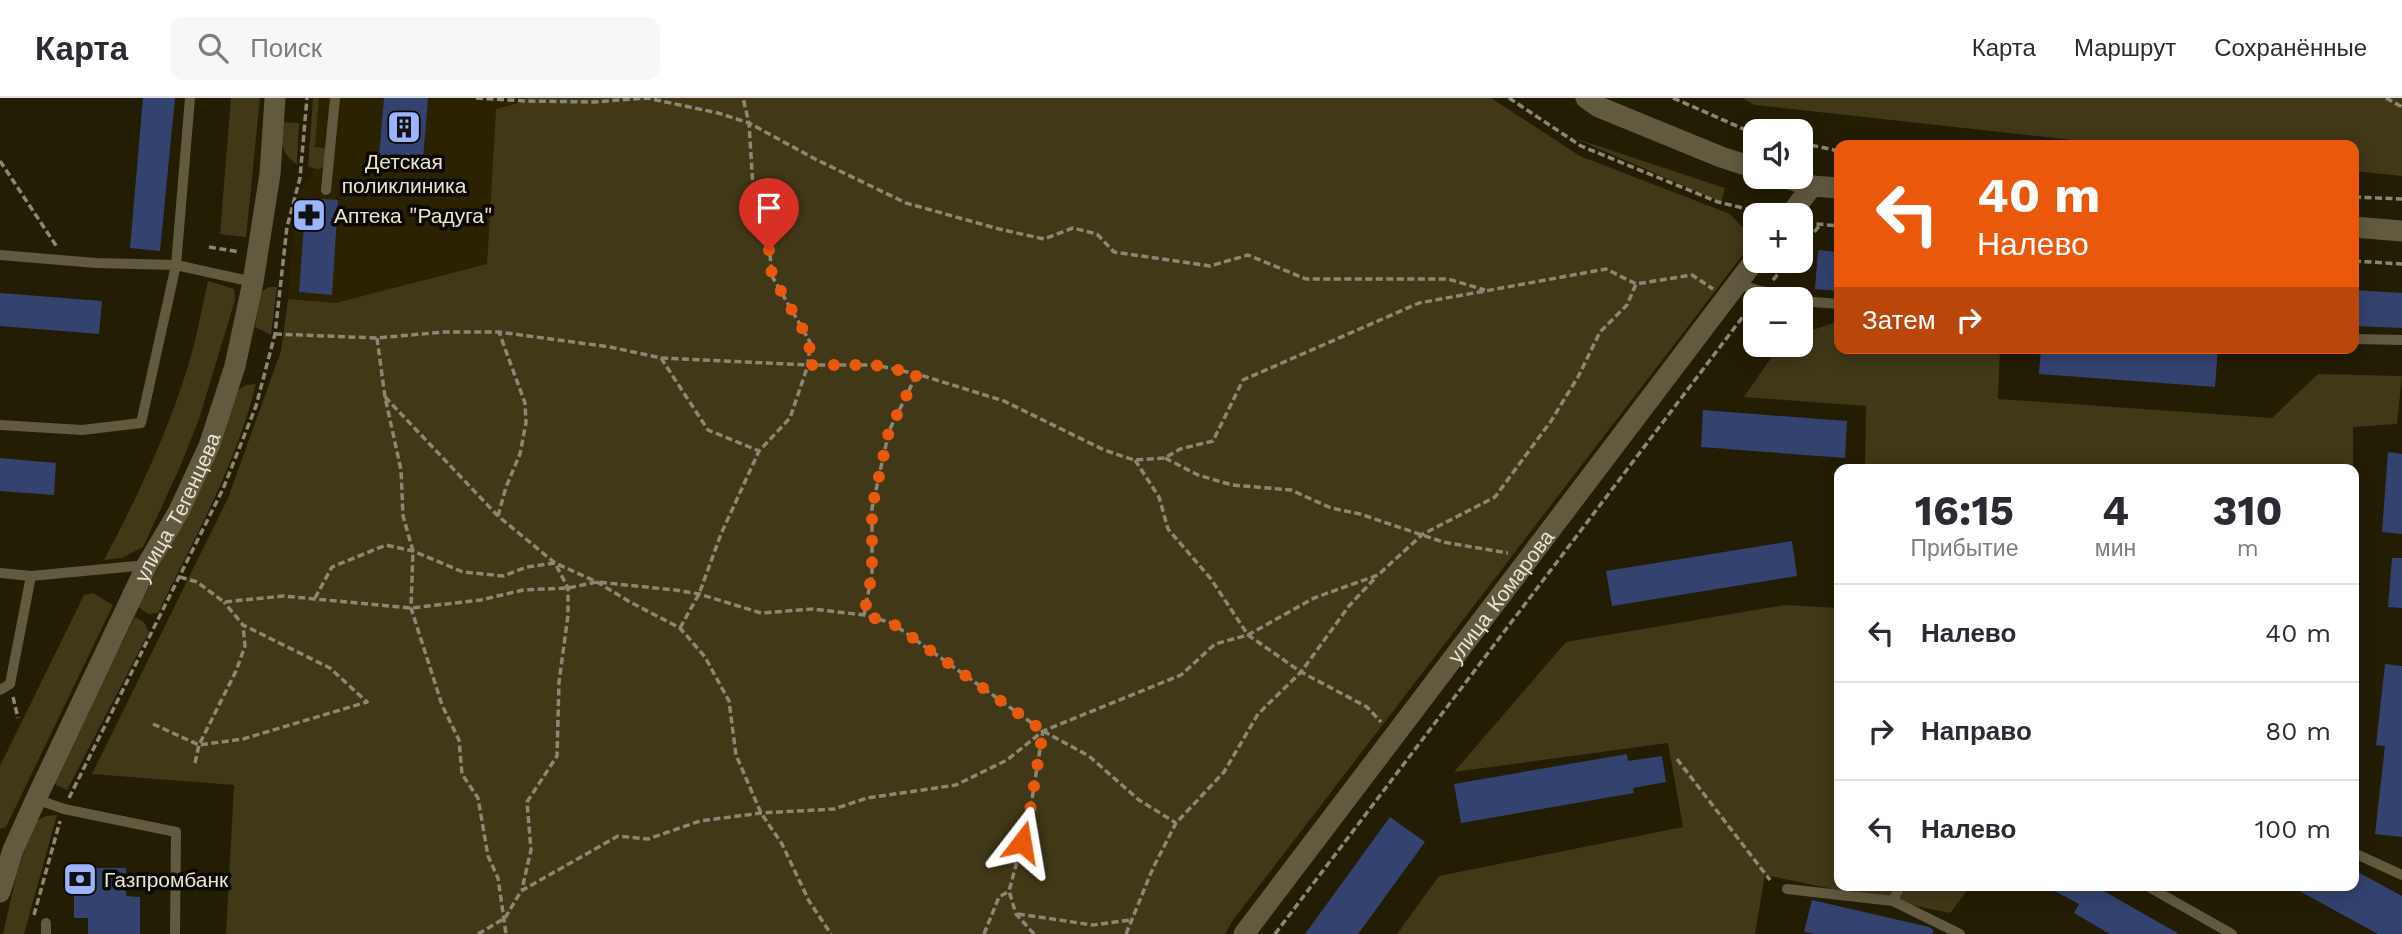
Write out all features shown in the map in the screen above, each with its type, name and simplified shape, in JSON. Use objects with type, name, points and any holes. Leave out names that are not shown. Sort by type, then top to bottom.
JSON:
[{"type":"main road","name":"улица Тегенцева","points":[[0,892],[6,847],[36,799],[128,610],[147,565],[179,511],[209,446],[235,366],[253,282],[270,174],[275,98]]},
{"type":"main road","points":[[1586,98],[1599,107],[1743,164]]},
{"type":"main road","points":[[1813,186],[1834,188]]},
{"type":"main road","points":[[1799,203],[1810,189]]},
{"type":"main road","points":[[2359,227],[2402,231]]},
{"type":"main road","name":"улица Комарова","points":[[1244,934],[1746,273]]},
{"type":"lane","points":[[0,425],[82,430],[141,423],[176,265],[190,98]]},
{"type":"lane","points":[[326,190],[335,98]]},
{"type":"lane","points":[[0,255],[67,261],[176,265],[253,282]]},
{"type":"lane","points":[[1732,292],[1743,293]]},
{"type":"lane","points":[[1813,302],[1834,304]]},
{"type":"lane","points":[[2359,339],[2402,340]]},
{"type":"lane","points":[[0,573],[31,576],[147,565]]},
{"type":"lane","points":[[5,687],[31,576]]},
{"type":"lane","points":[[36,799],[64,809],[176,832],[175,934]]},
{"type":"lane","points":[[2359,855],[2402,875]]},
{"type":"lane","points":[[1787,889],[1893,901],[1960,934]]},
{"type":"lane","points":[[1893,901],[1898,891]]},
{"type":"lane","points":[[2156,891],[2232,934]]},
{"type":"path","points":[[476,98],[552,102],[647,98],[718,113],[750,122],[815,159],[906,203],[1044,239],[1073,228],[1097,234],[1114,251],[1210,265],[1248,255],[1306,279],[1448,279],[1485,290]]},
{"type":"path","points":[[680,628],[699,594],[721,534],[759,451],[790,418],[808,365],[810,342],[772,275],[767,224],[753,188],[750,122],[743,98]]},
{"type":"path","points":[[1508,98],[1581,146],[1718,202],[1743,208]]},
{"type":"path","points":[[1673,98],[1743,129]]},
{"type":"path","points":[[2386,98],[2402,107]]},
{"type":"path","points":[[1813,146],[1834,150]]},
{"type":"path","points":[[0,161],[67,261]]},
{"type":"path","points":[[2359,197],[2402,199]]},
{"type":"path","points":[[1813,224],[1834,226]]},
{"type":"path","points":[[1813,233],[1820,225]]},
{"type":"path","points":[[2359,261],[2402,264]]},
{"type":"path","points":[[275,334],[377,338],[444,332],[499,332],[610,347],[661,358],[808,365],[875,365],[917,374],[1004,401],[1104,450],[1134,460],[1165,458],[1180,449],[1213,441],[1243,380],[1419,303],[1606,269],[1636,284],[1692,275],[1732,292]]},
{"type":"path","points":[[1126,934],[1130,920],[1176,823],[1224,772],[1258,715],[1301,672],[1349,606],[1378,575],[1423,534],[1494,497],[1551,421],[1578,377],[1600,332],[1627,305],[1636,284]]},
{"type":"path","points":[[1275,934],[1743,316]]},
{"type":"path","points":[[498,516],[520,454],[526,423],[525,403],[499,332]]},
{"type":"path","points":[[377,338],[385,397],[401,470],[404,516],[413,551],[411,608],[442,705],[459,740],[462,774],[478,798],[488,856],[498,878],[506,934]]},
{"type":"path","points":[[661,358],[708,430],[759,451]]},
{"type":"path","points":[[864,615],[872,574],[872,508],[889,431],[917,374]]},
{"type":"path","points":[[385,397],[498,516],[555,563],[597,582],[680,628],[705,657],[729,701],[736,755],[761,813],[782,844],[809,901],[831,934]]},
{"type":"path","points":[[1165,458],[1198,475],[1232,485],[1291,490],[1331,508],[1360,514],[1443,542],[1531,557]]},
{"type":"path","points":[[1134,460],[1159,497],[1168,529],[1211,579],[1248,635],[1301,672],[1367,707],[1395,736]]},
{"type":"path","points":[[315,598],[332,567],[386,545],[413,551],[463,572],[503,576],[527,567],[555,563]]},
{"type":"path","points":[[478,934],[505,918],[521,891],[531,850],[527,802],[557,756],[559,682],[568,615],[568,588],[555,563]]},
{"type":"path","points":[[521,891],[618,836],[648,839],[700,821],[761,813],[834,809],[867,799],[956,785],[1007,760],[1043,731],[1181,675],[1215,644],[1248,635],[1314,598],[1378,575]]},
{"type":"path","points":[[153,724],[200,745],[243,739],[367,702],[330,668],[243,625],[224,602],[197,582],[180,577]]},
{"type":"path","points":[[224,602],[283,596],[411,608],[481,600],[523,590],[568,588],[597,582],[699,594],[761,613],[813,609],[864,615],[892,623],[1043,731],[1089,755],[1139,800],[1176,823]]},
{"type":"path","points":[[195,763],[200,745],[236,671],[245,646],[243,625]]},
{"type":"path","points":[[5,687],[18,718]]},
{"type":"path","points":[[1034,934],[1016,914],[1009,891],[1029,817],[1043,731]]},
{"type":"path","points":[[1677,758],[1770,880]]},
{"type":"path","points":[[984,934],[999,897],[1009,891]]},
{"type":"path","points":[[1016,914],[1093,925],[1130,920]]},
{"type":"shaded area","points":[[231,98],[260,98],[246,237],[220,234]]},
{"type":"shaded area","points":[[313,98],[319,98],[315,147],[334,149],[324,167],[318,169],[308,167]]},
{"type":"shaded area","points":[[319,98],[525,98],[525,101],[496,110],[487,264],[335,303],[288,299],[295,199],[312,175]]},
{"type":"shaded area","points":[[525,98],[1491,98],[1580,156],[1730,214],[1743,228],[1743,255],[1233,920],[1225,934],[226,934],[234,785],[92,774],[228,498],[281,351],[288,299],[335,303],[487,264],[496,109],[525,101]]},
{"type":"shaded area","points":[[1742,98],[2402,98],[2402,176],[2359,172],[2359,140],[2074,140],[1755,105]]},
{"type":"shaded area","points":[[282,122],[299,123],[297,164],[285,151]]},
{"type":"shaded area","points":[[1574,138],[1725,188],[1721,202]]},
{"type":"shaded area","points":[[208,281],[234,289],[235,300],[199,419],[143,547],[122,558],[104,560],[143,482],[177,401],[194,345]]},
{"type":"shaded area","points":[[269,287],[277,287],[271,335],[255,327],[261,292]]},
{"type":"shaded area","points":[[1834,323],[1834,354],[2000,354],[1998,399],[2272,418],[2318,374],[2402,376],[2397,424],[2353,427],[2353,464],[1865,464],[1866,406],[1744,397],[1772,357],[1813,357],[1813,330]]},
{"type":"shaded area","points":[[256,384],[237,444],[213,501],[158,613],[148,614],[138,607],[198,491],[238,390],[246,385]]},
{"type":"shaded area","points":[[93,593],[113,605],[6,827],[0,829],[0,766],[84,595]]},
{"type":"shaded area","points":[[1785,605],[1834,608],[1834,889],[1765,875],[1755,934],[1397,934],[1439,876],[1683,827],[1668,743],[1454,772],[1566,642]]},
{"type":"shaded area","points":[[135,617],[144,622],[149,632],[67,790],[52,783]]},
{"type":"shaded area","points":[[57,815],[24,934],[3,934],[17,872],[35,822],[46,816]]},
{"type":"shaded area","points":[[1843,891],[1967,891],[1950,913]]},
{"type":"building","points":[[143,98],[175,98],[160,251],[130,248]]},
{"type":"building","name":"Детская поликлиника","points":[[384,98],[428,98],[423,159],[379,156]]},
{"type":"building","points":[[306,198],[338,200],[332,295],[299,292]]},
{"type":"building","points":[[1818,250],[1834,252],[1834,291],[1815,289]]},
{"type":"building","points":[[2359,290],[2402,293],[2402,328],[2359,326]]},
{"type":"building","points":[[0,293],[102,301],[99,334],[0,326]]},
{"type":"building","points":[[2041,354],[2218,354],[2215,387],[2039,374]]},
{"type":"building","points":[[1703,410],[1847,421],[1845,458],[1701,447]]},
{"type":"building","points":[[2388,452],[2402,454],[2402,534],[2382,532]]},
{"type":"building","points":[[0,458],[56,463],[54,495],[0,491]]},
{"type":"building","points":[[1792,541],[1797,576],[1612,606],[1606,571]]},
{"type":"building","points":[[2392,558],[2402,558],[2402,608],[2388,607]]},
{"type":"building","points":[[2385,664],[2402,666],[2402,837],[2375,834],[2385,746],[2376,745]]},
{"type":"building","points":[[1627,754],[1628,761],[1662,756],[1666,782],[1633,788],[1634,793],[1461,823],[1454,784]]},
{"type":"building","points":[[1390,817],[1425,842],[1358,934],[1305,934]]},
{"type":"building","points":[[74,868],[126,868],[126,896],[140,897],[140,934],[88,934],[88,918],[74,918]]},
{"type":"building","points":[[2359,873],[2402,896],[2402,934],[2378,934],[2299,891],[2359,891]]},
{"type":"building","points":[[2054,891],[2104,891],[2179,934],[2110,934],[2074,913],[2079,904]]},
{"type":"building","points":[[1812,900],[1929,927],[1933,934],[1804,932]]},
{"type":"place","name":"Детская поликлиника","points":[[404,127]]},
{"type":"place","name":"Аптека \"Радуга\"","points":[[309,215]]},
{"type":"place","name":"Газпромбанк","points":[[80,879]]},
{"type":"route","points":[[769,250],[772,275],[810,342],[808,365],[875,365],[917,374],[889,431],[872,508],[872,574],[864,615],[892,623],[1043,731],[1029,817],[1022,842]]}]
